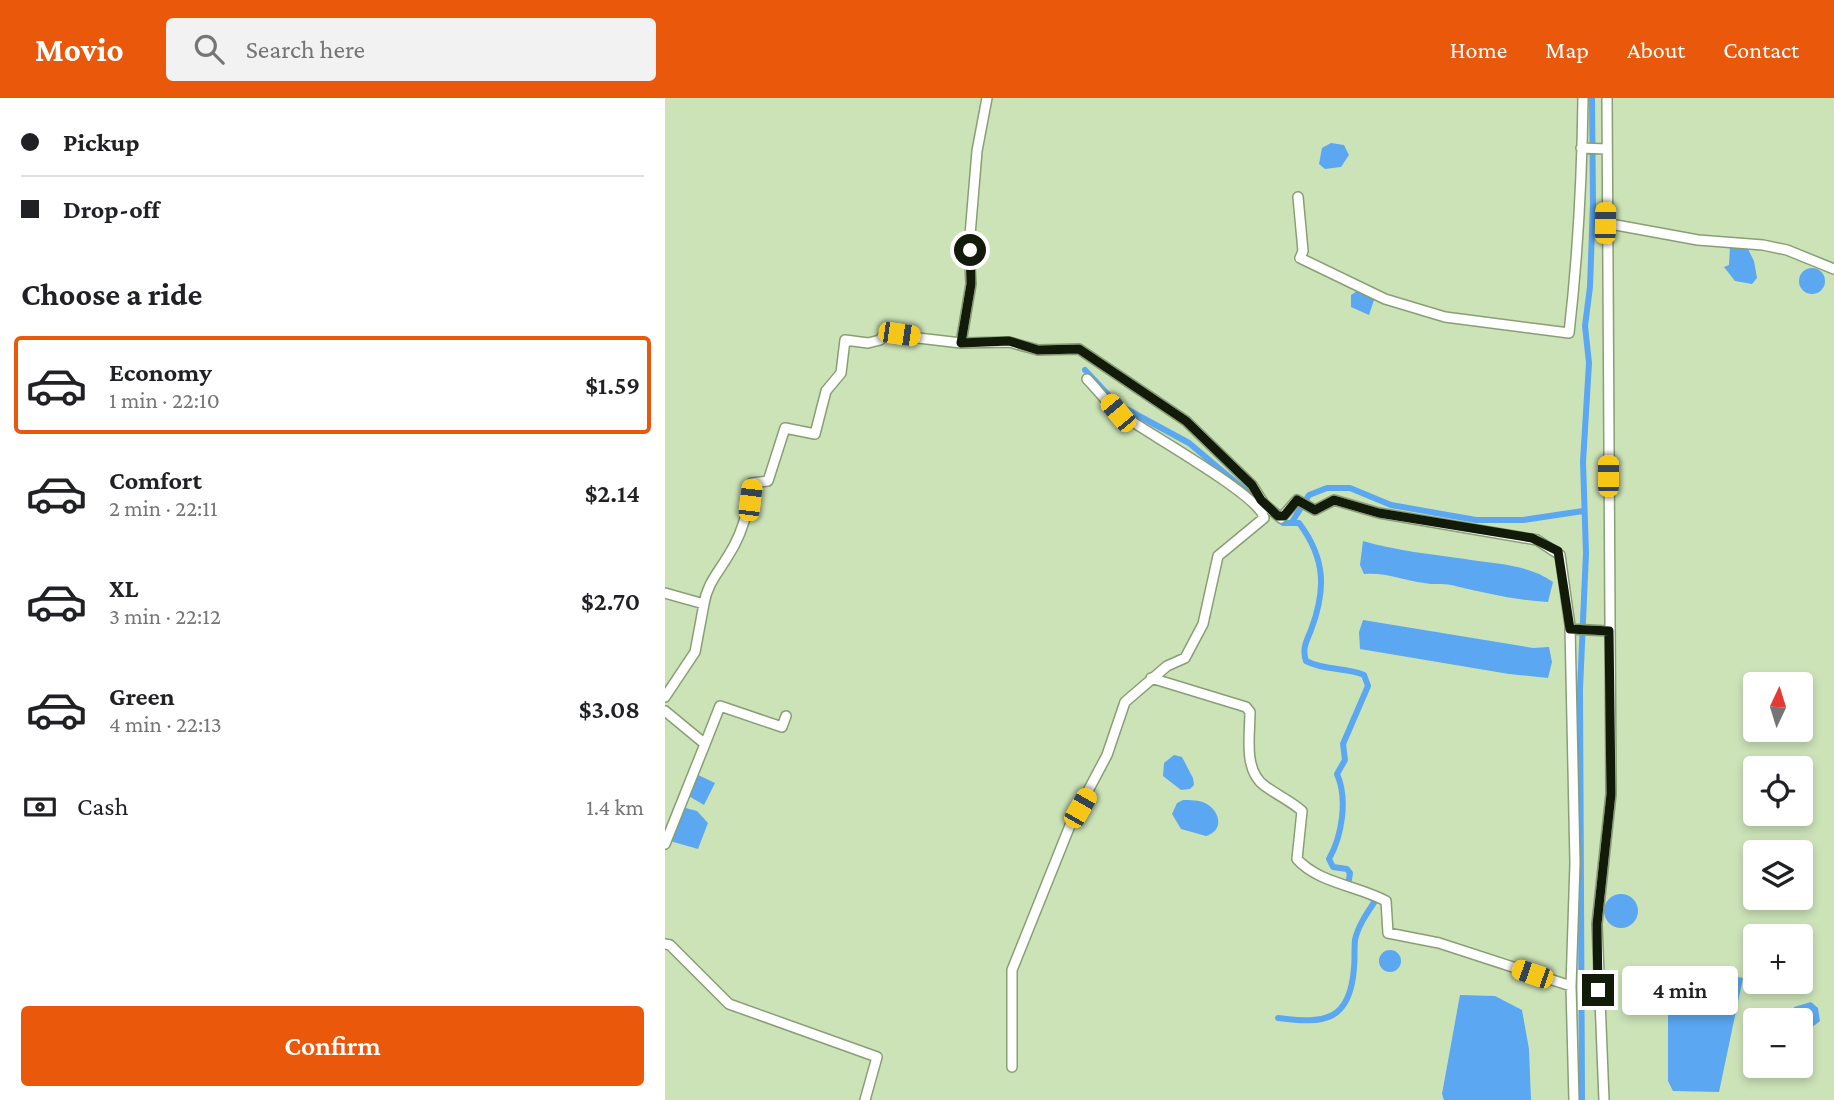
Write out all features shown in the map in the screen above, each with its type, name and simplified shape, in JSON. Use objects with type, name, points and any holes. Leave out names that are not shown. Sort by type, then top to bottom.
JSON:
[{"type":"street","points":[[961,343],[971,284],[969,247],[977,151],[987,98]]},
{"type":"street","points":[[1298,197],[1303,251],[1300,258],[1385,299],[1445,317],[1569,333],[1581,205],[1583,98]]},
{"type":"street","points":[[1604,1100],[1597,924],[1611,794],[1609,317],[1605,223],[1607,98]]},
{"type":"street","points":[[1581,148],[1606,149]]},
{"type":"street","points":[[1605,223],[1699,240],[1763,245],[1787,250],[1834,269]]},
{"type":"street","points":[[665,697],[695,652],[708,587],[737,540],[746,515],[752,483],[768,481],[785,428],[815,434],[826,391],[841,373],[845,340],[868,343],[880,340],[884,334],[899,334],[961,343],[1009,341],[1038,350],[1079,349],[1186,421],[1252,485],[1261,500],[1278,516],[1284,516],[1297,500],[1315,510],[1334,500],[1379,513],[1518,536],[1547,544],[1560,555],[1571,629],[1570,767],[1575,863],[1571,986],[1574,1100]]},
{"type":"street","points":[[1012,1067],[1013,970],[1071,823],[1107,755],[1125,702],[1151,678],[1185,658],[1203,624],[1218,556],[1261,523],[1264,516],[1257,506],[1234,488],[1118,413],[1087,379]]},
{"type":"street","points":[[665,593],[703,604]]},
{"type":"street","points":[[1571,629],[1609,631]]},
{"type":"street","points":[[1151,678],[1247,707],[1250,712],[1250,756],[1255,775],[1265,786],[1302,811],[1297,859],[1342,886],[1355,886],[1387,901],[1388,933],[1439,943],[1571,986]]},
{"type":"street","points":[[665,844],[667,832],[720,706],[782,727],[786,716]]},
{"type":"street","points":[[665,711],[705,744]]},
{"type":"street","points":[[665,944],[670,945],[729,1004],[877,1057],[865,1100]]},
{"type":"water","points":[[1331,143],[1344,145],[1349,155],[1341,167],[1325,169],[1319,164],[1322,148]]},
{"type":"water","points":[[1730,247],[1747,247],[1754,261],[1757,278],[1752,284],[1735,281],[1724,267],[1729,265]]},
{"type":"water","points":[[1812,268],[1821,272],[1825,281],[1821,290],[1812,294],[1803,290],[1799,281],[1803,272]]},
{"type":"water","points":[[1357,291],[1374,300],[1369,315],[1351,307],[1351,295]]},
{"type":"water","points":[[1363,541],[1533,572],[1553,582],[1548,602],[1499,596],[1448,584],[1427,584],[1379,574],[1364,574],[1360,565]]},
{"type":"water","points":[[1363,620],[1533,648],[1549,647],[1552,662],[1548,678],[1360,649],[1359,632]]},
{"type":"water","points":[[1174,755],[1182,757],[1193,778],[1194,785],[1190,789],[1181,790],[1163,776],[1164,763]]},
{"type":"water","points":[[696,774],[715,783],[704,805],[687,795]]},
{"type":"water","points":[[1183,800],[1200,801],[1210,807],[1217,816],[1216,830],[1206,836],[1181,829],[1172,814],[1177,803]]},
{"type":"water","points":[[682,807],[697,811],[708,823],[698,849],[670,841]]},
{"type":"water","points":[[1621,894],[1633,899],[1638,911],[1633,923],[1621,928],[1609,923],[1604,911],[1609,899]]},
{"type":"water","points":[[1390,950],[1398,953],[1401,961],[1398,969],[1390,972],[1382,969],[1379,961],[1382,953]]},
{"type":"water","points":[[1668,966],[1743,978],[1719,1092],[1673,1091],[1668,1081]]},
{"type":"water","points":[[1460,995],[1495,996],[1522,1010],[1529,1049],[1531,1100],[1444,1100],[1442,1094]]},
{"type":"water","points":[[1811,1002],[1818,1008],[1820,1021],[1813,1026],[1813,1008],[1794,1007]]},
{"type":"waterway","points":[[1582,1100],[1580,689],[1586,553],[1583,462],[1589,363],[1585,326],[1590,287],[1593,203],[1592,98]]},
{"type":"waterway","points":[[1085,370],[1117,404],[1189,443],[1259,502]]},
{"type":"waterway","points":[[1292,522],[1309,495],[1327,488],[1350,488],[1391,505],[1476,520],[1523,520],[1583,511]]},
{"type":"waterway","points":[[1267,510],[1283,523],[1299,523],[1319,562],[1321,588],[1316,615],[1305,646],[1306,661],[1364,675],[1368,686],[1343,744],[1345,760],[1337,774],[1342,795],[1342,817],[1334,850],[1329,859],[1333,867],[1347,869],[1350,873],[1348,886]]},
{"type":"waterway","points":[[1278,1018],[1321,1019],[1340,1009],[1351,986],[1356,935],[1375,901],[1368,895]]},
{"type":"route","points":[[970,250],[971,284],[961,343],[1009,341],[1038,350],[1079,349],[1130,380],[1186,421],[1252,485],[1261,500],[1278,516],[1284,516],[1297,500],[1302,500],[1315,510],[1334,500],[1379,513],[1532,538],[1558,551],[1570,629],[1609,631],[1610,827],[1597,924],[1598,990]]}]
